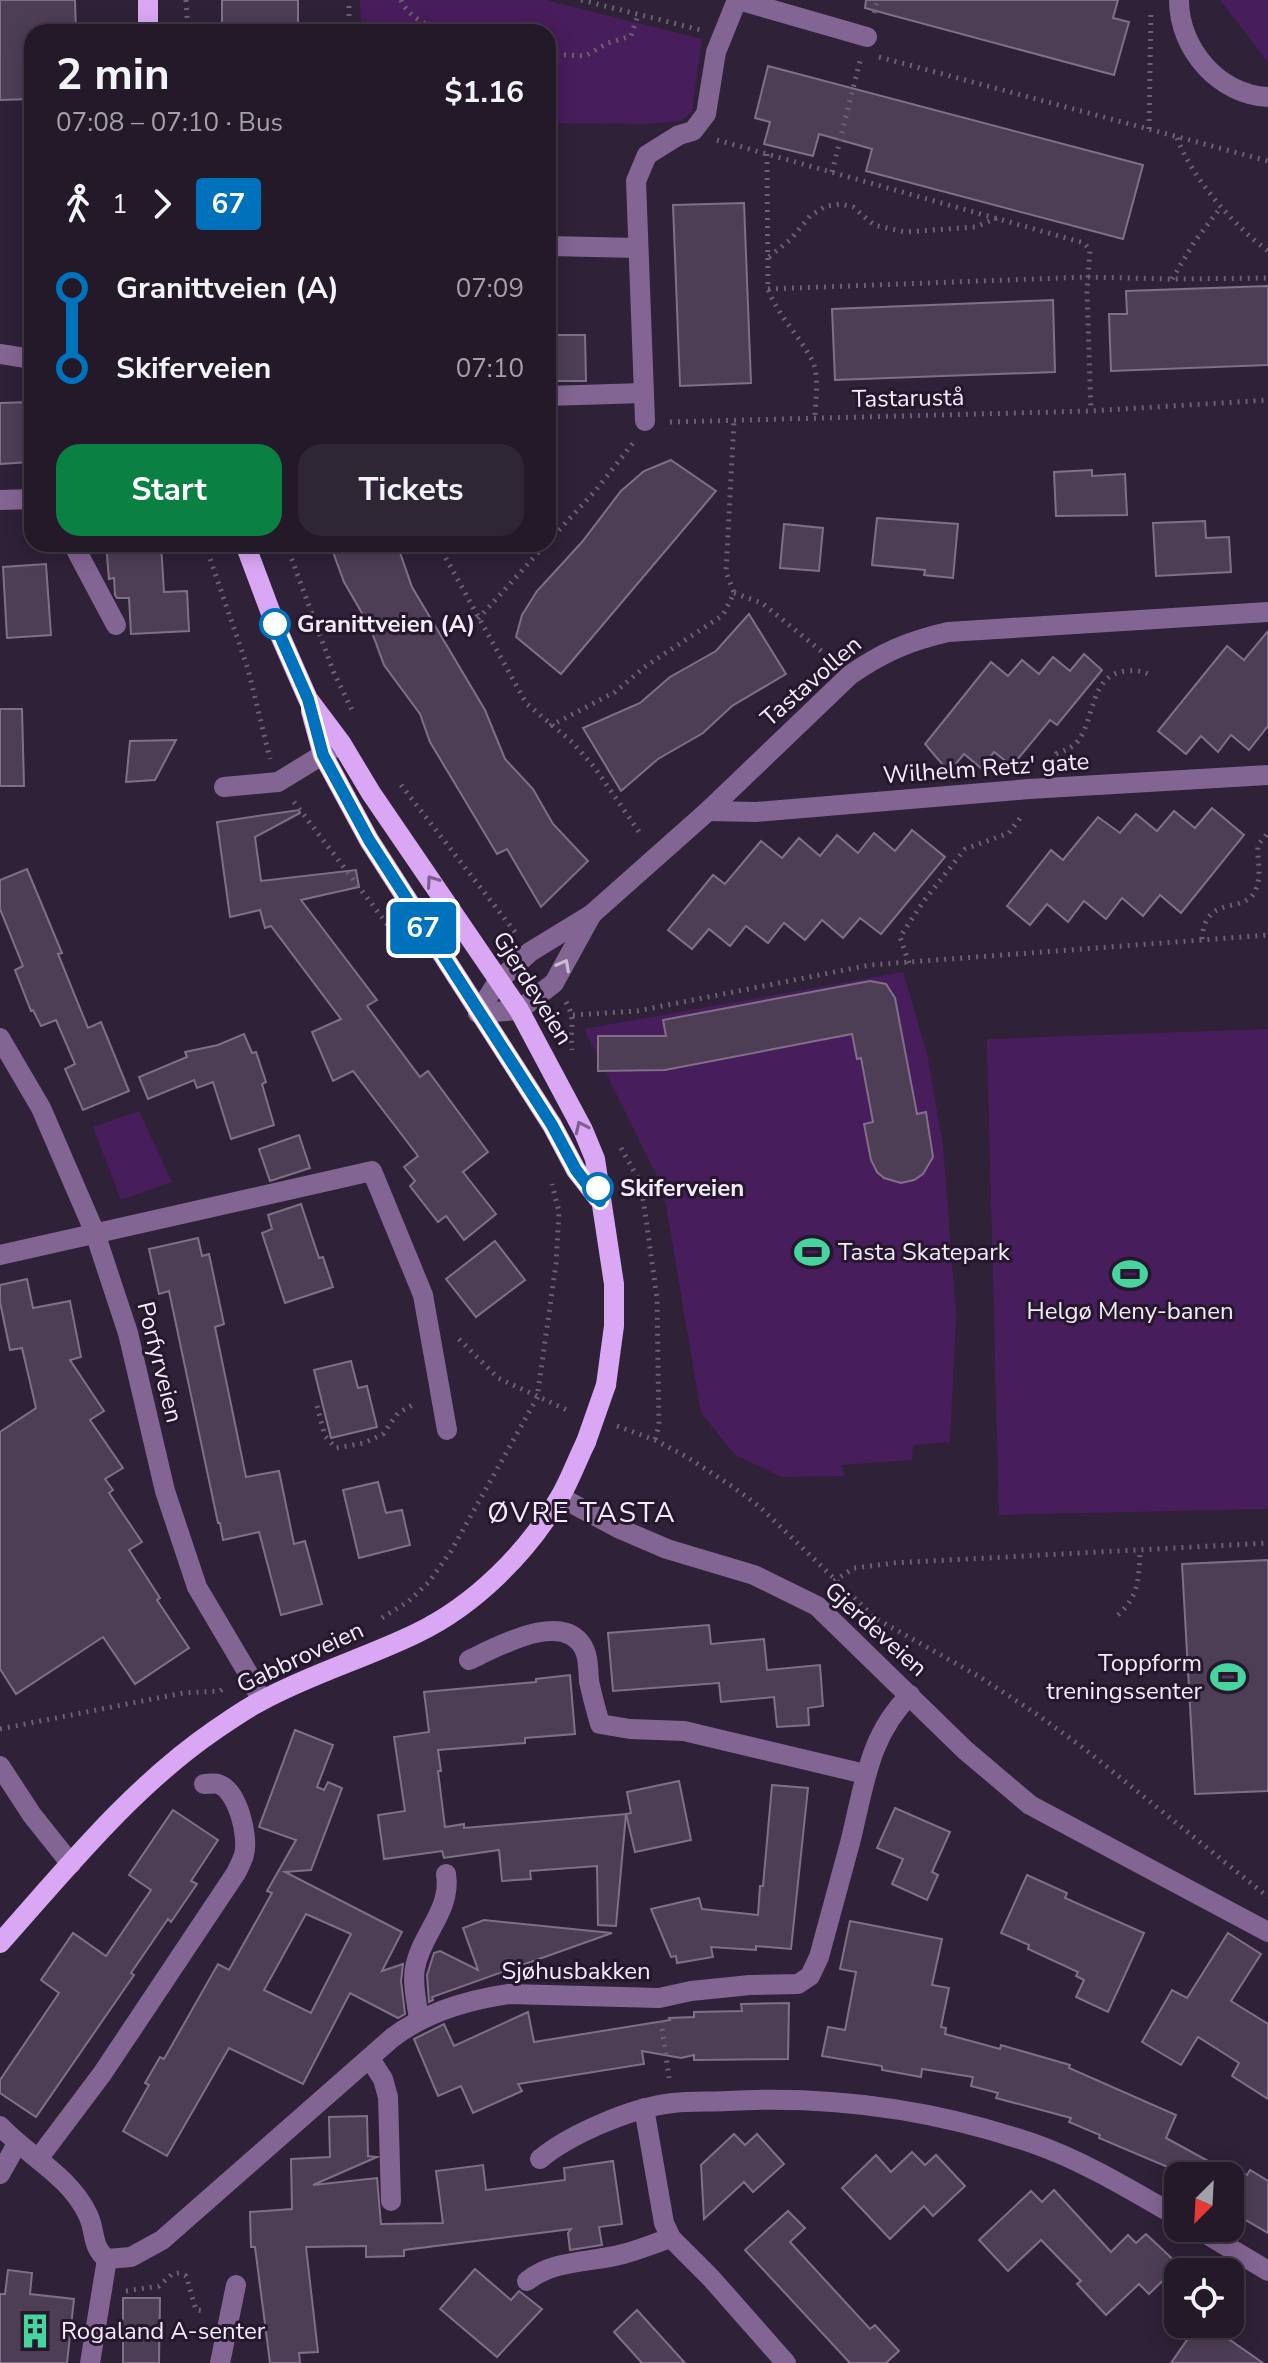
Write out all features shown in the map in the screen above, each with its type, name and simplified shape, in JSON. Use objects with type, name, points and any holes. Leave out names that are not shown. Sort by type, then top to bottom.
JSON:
[{"type":"main road","points":[[148,0],[148,24]]},
{"type":"main road","name":"Gjerdeveien","points":[[248,552],[308,699],[323,755],[376,853],[552,1125],[576,1170],[600,1201]]},
{"type":"main road","name":"Gjerdeveien","points":[[308,699],[341,743],[519,1010],[583,1130],[595,1159],[614,1284],[614,1326],[606,1385],[586,1442],[560,1497]]},
{"type":"main road","name":"Gabbroveien","points":[[0,1943],[131,1799],[171,1763],[261,1700],[419,1632],[455,1610],[493,1580],[519,1552],[560,1497]]},
{"type":"street","points":[[645,421],[636,181],[647,155],[679,135],[693,131],[706,114],[716,52],[738,0],[865,45]]},
{"type":"street","points":[[1179,0],[1181,21],[1201,62],[1228,86],[1249,95],[1268,97]]},
{"type":"street","points":[[556,246],[638,248]]},
{"type":"street","points":[[0,354],[24,358]]},
{"type":"street","points":[[556,396],[643,393]]},
{"type":"street","points":[[0,500],[24,499]]},
{"type":"street","points":[[77,552],[116,625]]},
{"type":"street","name":"Tastavollen","points":[[478,1013],[498,981],[530,952],[592,914],[708,811],[850,675],[877,656],[899,646],[948,632],[1268,612]]},
{"type":"street","points":[[224,787],[278,782],[341,743]]},
{"type":"street","name":"Wilhelm Retz' gate","points":[[708,811],[771,811],[1038,789],[1268,775]]},
{"type":"street","name":"Tastavollen","points":[[519,1010],[554,983],[592,914]]},
{"type":"street","points":[[478,1013],[519,1010]]},
{"type":"street","name":"Porfyrveien","points":[[0,1038],[41,1108],[95,1233],[128,1333],[165,1491],[197,1587],[261,1700]]},
{"type":"street","points":[[0,1255],[372,1171],[423,1295],[447,1430]]},
{"type":"street","name":"Gjerdeveien","points":[[560,1497],[618,1528],[667,1549],[754,1575],[817,1606],[965,1750],[1030,1805],[1268,1932]]},
{"type":"street","points":[[469,1660],[507,1642],[546,1630],[562,1631],[573,1635],[584,1648],[600,1724],[630,1729],[684,1731],[865,1774]]},
{"type":"street","name":"Sjøhusbakken","points":[[107,2259],[131,2257],[162,2240],[392,2038],[419,2019],[465,2003],[509,1994],[659,1998],[691,1991],[806,1981],[819,1957],[865,1774],[880,1732],[893,1712],[910,1695]]},
{"type":"street","points":[[0,1766],[32,1815],[71,1864]]},
{"type":"street","points":[[38,2159],[102,2074],[236,1873],[244,1855],[246,1839],[241,1816],[224,1788],[217,1784],[204,1784]]},
{"type":"street","points":[[419,2019],[415,1969],[446,1901],[446,1874]]},
{"type":"street","points":[[370,2059],[383,2079],[388,2097],[391,2201]]},
{"type":"street","points":[[540,2159],[566,2142],[644,2108],[673,2103],[785,2097],[865,2103],[920,2113],[1034,2143],[1095,2169],[1164,2209]]},
{"type":"street","points":[[644,2108],[664,2223],[671,2238],[711,2278],[779,2361]]},
{"type":"street","points":[[0,2126],[74,2192],[89,2216],[97,2250],[107,2259],[90,2363]]},
{"type":"street","points":[[0,2174],[17,2144]]},
{"type":"street","points":[[527,2281],[541,2270],[553,2266],[621,2255],[671,2238]]},
{"type":"street","points":[[1219,2242],[1268,2271]]},
{"type":"street","points":[[220,2363],[236,2285]]},
{"type":"path","points":[[186,0],[188,24]]},
{"type":"path","points":[[349,0],[349,24]]},
{"type":"path","points":[[401,0],[407,11],[427,24]]},
{"type":"path","points":[[581,0],[705,31],[723,30]]},
{"type":"path","points":[[832,172],[878,0]]},
{"type":"path","points":[[1149,129],[1151,0]]},
{"type":"path","points":[[556,54],[585,56],[608,43],[631,36],[638,15]]},
{"type":"path","points":[[865,45],[1268,161]]},
{"type":"path","points":[[693,131],[1084,243],[1090,250],[1087,277],[1091,411]]},
{"type":"path","points":[[1177,136],[1182,150],[1221,207],[1268,251]]},
{"type":"path","points":[[767,154],[768,289],[775,308],[813,361],[817,376],[815,418]]},
{"type":"path","points":[[768,258],[791,239],[810,216],[826,206],[841,204],[853,207],[874,225],[905,232],[975,227],[997,218]]},
{"type":"path","points":[[1172,279],[1221,207]]},
{"type":"path","points":[[768,289],[1087,277],[1268,278]]},
{"type":"path","name":"Tastarustå","points":[[645,421],[1091,411],[1268,400]]},
{"type":"path","points":[[556,533],[596,490],[632,444],[645,421]]},
{"type":"path","points":[[550,726],[615,692],[646,666],[723,615],[734,593],[726,572],[734,421]]},
{"type":"path","points":[[289,552],[334,673],[358,722]]},
{"type":"path","points":[[442,552],[526,703],[572,742],[595,768],[655,856]]},
{"type":"path","points":[[478,619],[539,552]]},
{"type":"path","points":[[734,593],[762,603],[850,675]]},
{"type":"path","points":[[909,963],[900,937],[923,902],[965,849],[1009,833],[1028,807],[1056,754],[1070,749],[1081,738],[1096,694],[1108,678],[1123,671],[1142,671],[1152,676]]},
{"type":"path","points":[[399,783],[530,952]]},
{"type":"path","points":[[1202,939],[1203,928],[1211,913],[1254,894],[1259,875],[1258,845],[1268,833]]},
{"type":"path","points":[[573,1015],[637,1011],[870,965],[1268,935]]},
{"type":"path","points":[[375,1622],[409,1601],[429,1582],[451,1551],[537,1398],[556,1264],[559,1212],[549,1169]]},
{"type":"path","points":[[456,1337],[498,1378],[580,1415]]},
{"type":"path","points":[[317,1406],[325,1436],[336,1448],[364,1443],[383,1434],[398,1413],[419,1401],[441,1401]]},
{"type":"path","points":[[604,1422],[655,1440],[733,1487],[768,1515],[875,1618],[980,1677],[1086,1750],[1268,1897]]},
{"type":"path","points":[[834,1581],[854,1568],[893,1563],[1268,1543]]},
{"type":"path","points":[[1118,1615],[1132,1600],[1139,1575],[1140,1551]]},
{"type":"path","points":[[0,1729],[183,1693],[220,1691],[249,1675]]},
{"type":"path","points":[[118,2294],[159,2286],[172,2274],[179,2273],[186,2276],[196,2310],[207,2309]]},
{"type":"shaded area","points":[[360,0],[545,0],[702,39],[692,112],[681,121],[646,124],[556,123],[556,24],[361,24]]},
{"type":"shaded area","points":[[1220,0],[1268,0],[1268,62]]},
{"type":"shaded area","name":"Tasta Skatepark","points":[[903,972],[927,1053],[943,1146],[956,1316],[950,1442],[913,1445],[912,1460],[841,1465],[845,1476],[782,1477],[735,1455],[701,1413],[663,1188],[584,1029]]},
{"type":"shaded area","name":"Helgø Meny-banen","points":[[1268,1029],[1268,1509],[999,1515],[987,1039]]},
{"type":"shaded area","points":[[139,1111],[172,1182],[121,1200],[93,1127]]},
{"type":"building","points":[[0,0],[75,0],[76,24],[24,24],[24,99],[0,100]]},
{"type":"building","points":[[222,0],[298,0],[298,24],[222,24]]},
{"type":"building","points":[[866,0],[1118,0],[1113,18],[1129,22],[1114,75],[865,8]]},
{"type":"building","points":[[768,66],[1143,165],[1123,239],[866,171],[872,149],[819,134],[813,156],[764,144],[770,122],[755,118]]},
{"type":"building","points":[[744,203],[751,383],[680,386],[673,205]]},
{"type":"building","points":[[1268,286],[1268,365],[1111,371],[1109,314],[1127,314],[1126,291]]},
{"type":"building","points":[[1053,300],[1055,372],[835,380],[832,309]]},
{"type":"building","points":[[556,335],[585,335],[586,381],[556,381]]},
{"type":"building","points":[[24,402],[24,462],[0,464],[0,403]]},
{"type":"building","points":[[671,460],[716,491],[561,674],[516,637],[522,615],[537,591],[582,542],[621,491],[644,471]]},
{"type":"building","points":[[1092,470],[1092,476],[1125,474],[1127,515],[1056,516],[1054,472]]},
{"type":"building","points":[[877,518],[958,524],[953,578],[924,575],[925,570],[872,565]]},
{"type":"building","points":[[1205,521],[1206,538],[1229,537],[1231,572],[1156,576],[1153,523]]},
{"type":"building","points":[[784,524],[823,528],[819,571],[780,568]]},
{"type":"building","points":[[107,552],[162,552],[164,592],[187,591],[189,631],[131,634],[129,598],[117,598],[114,578],[109,579]]},
{"type":"building","points":[[333,552],[400,552],[412,587],[485,710],[505,759],[533,789],[553,824],[588,861],[541,907],[507,849],[497,854],[430,742],[420,714],[384,665],[370,627],[344,582]]},
{"type":"building","points":[[46,564],[51,635],[7,638],[3,567]]},
{"type":"building","points":[[749,614],[786,674],[732,706],[703,733],[658,759],[621,791],[583,728],[640,703],[670,677],[716,651]]},
{"type":"building","points":[[1268,631],[1268,726],[1249,750],[1231,735],[1218,752],[1201,736],[1186,754],[1158,731],[1227,646],[1244,660]]},
{"type":"building","points":[[1084,654],[1102,670],[1057,725],[1050,720],[1012,766],[994,752],[981,768],[964,754],[949,772],[925,744],[991,662],[1008,676],[1022,660],[1039,674],[1053,657],[1070,671]]},
{"type":"building","points":[[0,709],[22,709],[24,786],[0,786]]},
{"type":"building","points":[[176,740],[155,780],[126,782],[130,741]]},
{"type":"building","points":[[1212,808],[1244,835],[1181,913],[1160,895],[1143,916],[1122,898],[1106,919],[1084,901],[1068,922],[1047,904],[1030,925],[1007,906],[1051,850],[1063,860],[1098,817],[1120,833],[1136,814],[1157,831],[1174,811],[1195,828]]},
{"type":"building","points":[[299,810],[300,813],[255,837],[261,881],[356,870],[359,887],[301,900],[377,1000],[367,1006],[420,1077],[428,1071],[488,1152],[463,1172],[496,1214],[464,1240],[446,1216],[438,1222],[410,1186],[415,1181],[404,1167],[418,1156],[353,1071],[333,1081],[312,1032],[341,1019],[271,926],[265,928],[260,910],[230,917],[217,822]]},
{"type":"building","points":[[912,830],[945,857],[881,934],[860,918],[843,938],[822,920],[805,940],[784,923],[768,943],[746,926],[730,946],[709,929],[692,949],[668,930],[713,875],[725,884],[761,841],[782,858],[799,838],[820,856],[837,835],[858,853],[874,833],[895,851]]},
{"type":"building","points":[[27,869],[62,953],[58,954],[88,1028],[101,1022],[129,1091],[83,1110],[65,1069],[75,1064],[56,1020],[41,1026],[31,1011],[15,970],[23,966],[0,909],[0,880]]},
{"type":"building","points":[[870,981],[886,984],[895,998],[917,1114],[926,1112],[933,1157],[923,1174],[914,1180],[901,1183],[884,1178],[871,1160],[864,1124],[873,1122],[861,1058],[857,1059],[852,1034],[665,1070],[598,1071],[598,1036],[666,1036],[663,1020]]},
{"type":"building","points":[[244,1034],[252,1053],[256,1052],[266,1082],[262,1084],[274,1125],[231,1139],[213,1082],[197,1088],[194,1080],[148,1099],[139,1077],[187,1057],[185,1052],[218,1045]]},
{"type":"building","points":[[299,1135],[310,1168],[270,1181],[259,1149]]},
{"type":"building","points":[[301,1204],[319,1258],[323,1257],[333,1287],[285,1303],[262,1233],[272,1229],[268,1215]]},
{"type":"building","points":[[198,1238],[202,1256],[209,1254],[224,1324],[215,1327],[246,1477],[279,1471],[294,1544],[305,1541],[322,1604],[281,1615],[259,1532],[223,1540],[169,1291],[159,1294],[149,1249]]},
{"type":"building","points":[[495,1241],[525,1280],[476,1317],[446,1279]]},
{"type":"building","points":[[27,1279],[33,1308],[70,1301],[81,1357],[70,1360],[104,1411],[90,1420],[123,1468],[105,1479],[113,1490],[109,1493],[142,1542],[129,1550],[189,1648],[135,1684],[103,1637],[16,1694],[0,1669],[0,1432],[36,1408],[22,1348],[10,1350],[0,1302],[0,1285]]},
{"type":"building","points":[[351,1361],[358,1388],[367,1386],[377,1427],[331,1438],[314,1370]]},
{"type":"building","points":[[378,1482],[386,1513],[402,1510],[410,1545],[359,1558],[343,1490]]},
{"type":"building","name":"Toppform treningssenter","points":[[1268,1560],[1268,1791],[1195,1794],[1182,1564]]},
{"type":"building","points":[[709,1625],[711,1644],[764,1639],[767,1670],[820,1665],[823,1706],[808,1708],[809,1725],[777,1727],[774,1697],[721,1702],[719,1683],[613,1691],[608,1633]]},
{"type":"building","points":[[570,1675],[575,1734],[525,1738],[525,1743],[438,1750],[445,1827],[626,1814],[616,1926],[598,1925],[597,1866],[530,1871],[531,1879],[502,1881],[499,1850],[444,1858],[442,1851],[384,1859],[378,1815],[405,1811],[394,1737],[429,1732],[424,1692],[536,1682],[536,1679]]},
{"type":"building","points":[[295,1730],[333,1745],[317,1787],[324,1790],[328,1782],[342,1788],[311,1870],[285,1872],[402,1932],[382,1971],[403,1964],[401,1981],[405,2014],[398,2018],[350,1993],[303,2084],[229,2048],[167,2156],[123,2131],[149,2085],[145,2083],[160,2057],[164,2059],[218,1964],[229,1970],[272,1893],[267,1891],[296,1840],[259,1827]],"holes":[[[306,1914],[351,1934],[311,2013],[264,1990]]]},
{"type":"building","points":[[679,1781],[691,1840],[635,1852],[626,1814],[631,1813],[627,1792]]},
{"type":"building","points":[[772,1785],[808,1788],[791,1949],[711,1947],[713,1957],[677,1963],[676,1956],[671,1957],[651,1909],[699,1898],[702,1909],[758,1915]]},
{"type":"building","points":[[895,1808],[950,1832],[932,1872],[938,1875],[927,1900],[892,1884],[903,1859],[877,1848]]},
{"type":"building","points":[[173,1810],[218,1840],[191,1881],[197,1884],[171,1922],[168,1919],[131,1973],[134,1975],[36,2117],[0,2093],[0,2080],[59,1993],[41,1980],[73,1933],[106,1956],[151,1890],[129,1875]]},
{"type":"building","points":[[1027,1875],[1067,1893],[1065,1898],[1144,1933],[1108,2012],[1076,1997],[1084,1980],[1076,1976],[1078,1972],[1001,1933]]},
{"type":"building","points":[[484,1920],[612,1933],[519,1964],[432,1997],[433,2000],[429,2002],[427,1975],[434,1953],[440,1951],[478,1970],[463,1928]]},
{"type":"building","points":[[850,1921],[942,1939],[932,1985],[949,1988],[941,2027],[946,2028],[945,2034],[1000,2049],[1001,2045],[1070,2065],[1069,2068],[1176,2115],[1166,2138],[1210,2162],[1164,2162],[1164,2165],[1099,2138],[1100,2135],[1069,2122],[1071,2118],[996,2098],[998,2093],[971,2086],[973,2077],[922,2069],[921,2077],[882,2070],[882,2066],[822,2056],[828,2027],[845,2030],[856,1972],[840,1969]]},
{"type":"building","points":[[1228,1933],[1261,1954],[1231,2001],[1268,2024],[1268,2099],[1232,2076],[1239,2063],[1198,2037],[1181,2065],[1142,2042],[1172,1990],[1187,1998]]},
{"type":"building","points":[[789,2003],[788,2059],[694,2060],[694,2055],[681,2058],[642,2051],[644,2064],[518,2084],[522,2091],[473,2113],[461,2086],[438,2096],[414,2039],[444,2024],[454,2046],[528,2012],[534,2042],[669,2018],[694,2017],[694,2012],[742,2011],[741,2004]]},
{"type":"building","points":[[367,2116],[368,2156],[377,2157],[313,2185],[377,2178],[381,2224],[443,2223],[436,2171],[483,2165],[486,2190],[565,2180],[564,2168],[613,2161],[622,2224],[599,2227],[602,2245],[570,2250],[568,2233],[571,2229],[404,2250],[404,2256],[366,2257],[366,2246],[306,2247],[318,2352],[299,2353],[300,2363],[270,2363],[255,2247],[251,2247],[250,2212],[292,2209],[291,2159],[330,2157],[329,2117]]},
{"type":"building","points":[[734,2134],[745,2145],[757,2134],[784,2164],[753,2192],[744,2182],[704,2219],[701,2165]]},
{"type":"building","points":[[912,2152],[925,2165],[936,2155],[965,2186],[933,2216],[924,2206],[890,2239],[842,2188],[876,2155],[891,2172]]},
{"type":"building","points":[[1250,2170],[1268,2181],[1268,2233],[1244,2219],[1244,2173],[1247,2175]]},
{"type":"building","points":[[1054,2190],[1111,2252],[1128,2235],[1136,2243],[1146,2234],[1172,2258],[1164,2258],[1164,2280],[1149,2294],[1139,2284],[1106,2315],[1077,2284],[1081,2281],[1041,2240],[1008,2271],[979,2240],[1031,2191],[1042,2202]]},
{"type":"building","points":[[788,2211],[805,2228],[790,2242],[870,2329],[875,2325],[899,2351],[886,2363],[850,2363],[745,2250]]},
{"type":"building","points":[[475,2269],[511,2300],[519,2291],[542,2309],[497,2357],[440,2309]]},
{"type":"building","name":"Rogaland A-senter","points":[[8,2270],[32,2273],[30,2294],[74,2299],[67,2363],[0,2363],[0,2294],[5,2294]]},
{"type":"building","points":[[123,2298],[160,2298],[159,2363],[123,2363]]},
{"type":"building","points":[[637,2310],[685,2363],[642,2363],[614,2332]]},
{"type":"building","points":[[1188,2338],[1227,2338],[1263,2363],[1171,2363]]},
{"type":"bus line","name":"67","points":[[275,624],[308,699],[323,755],[369,840],[400,893],[552,1125],[576,1170],[600,1201],[598,1188]]},
{"type":"place","name":"Granittveien (A)","points":[[275,624]]},
{"type":"place","name":"Skiferveien","points":[[598,1188]]},
{"type":"place","name":"Tasta Skatepark","points":[[812,1252]]},
{"type":"place","name":"Helgø Meny-banen","points":[[1130,1274]]},
{"type":"place","name":"Toppform treningssenter","points":[[1228,1677]]},
{"type":"place","name":"Rogaland A-senter","points":[[35,2331]]},
{"type":"district","name":"ØVRE TASTA","points":[[582,1512]]}]
